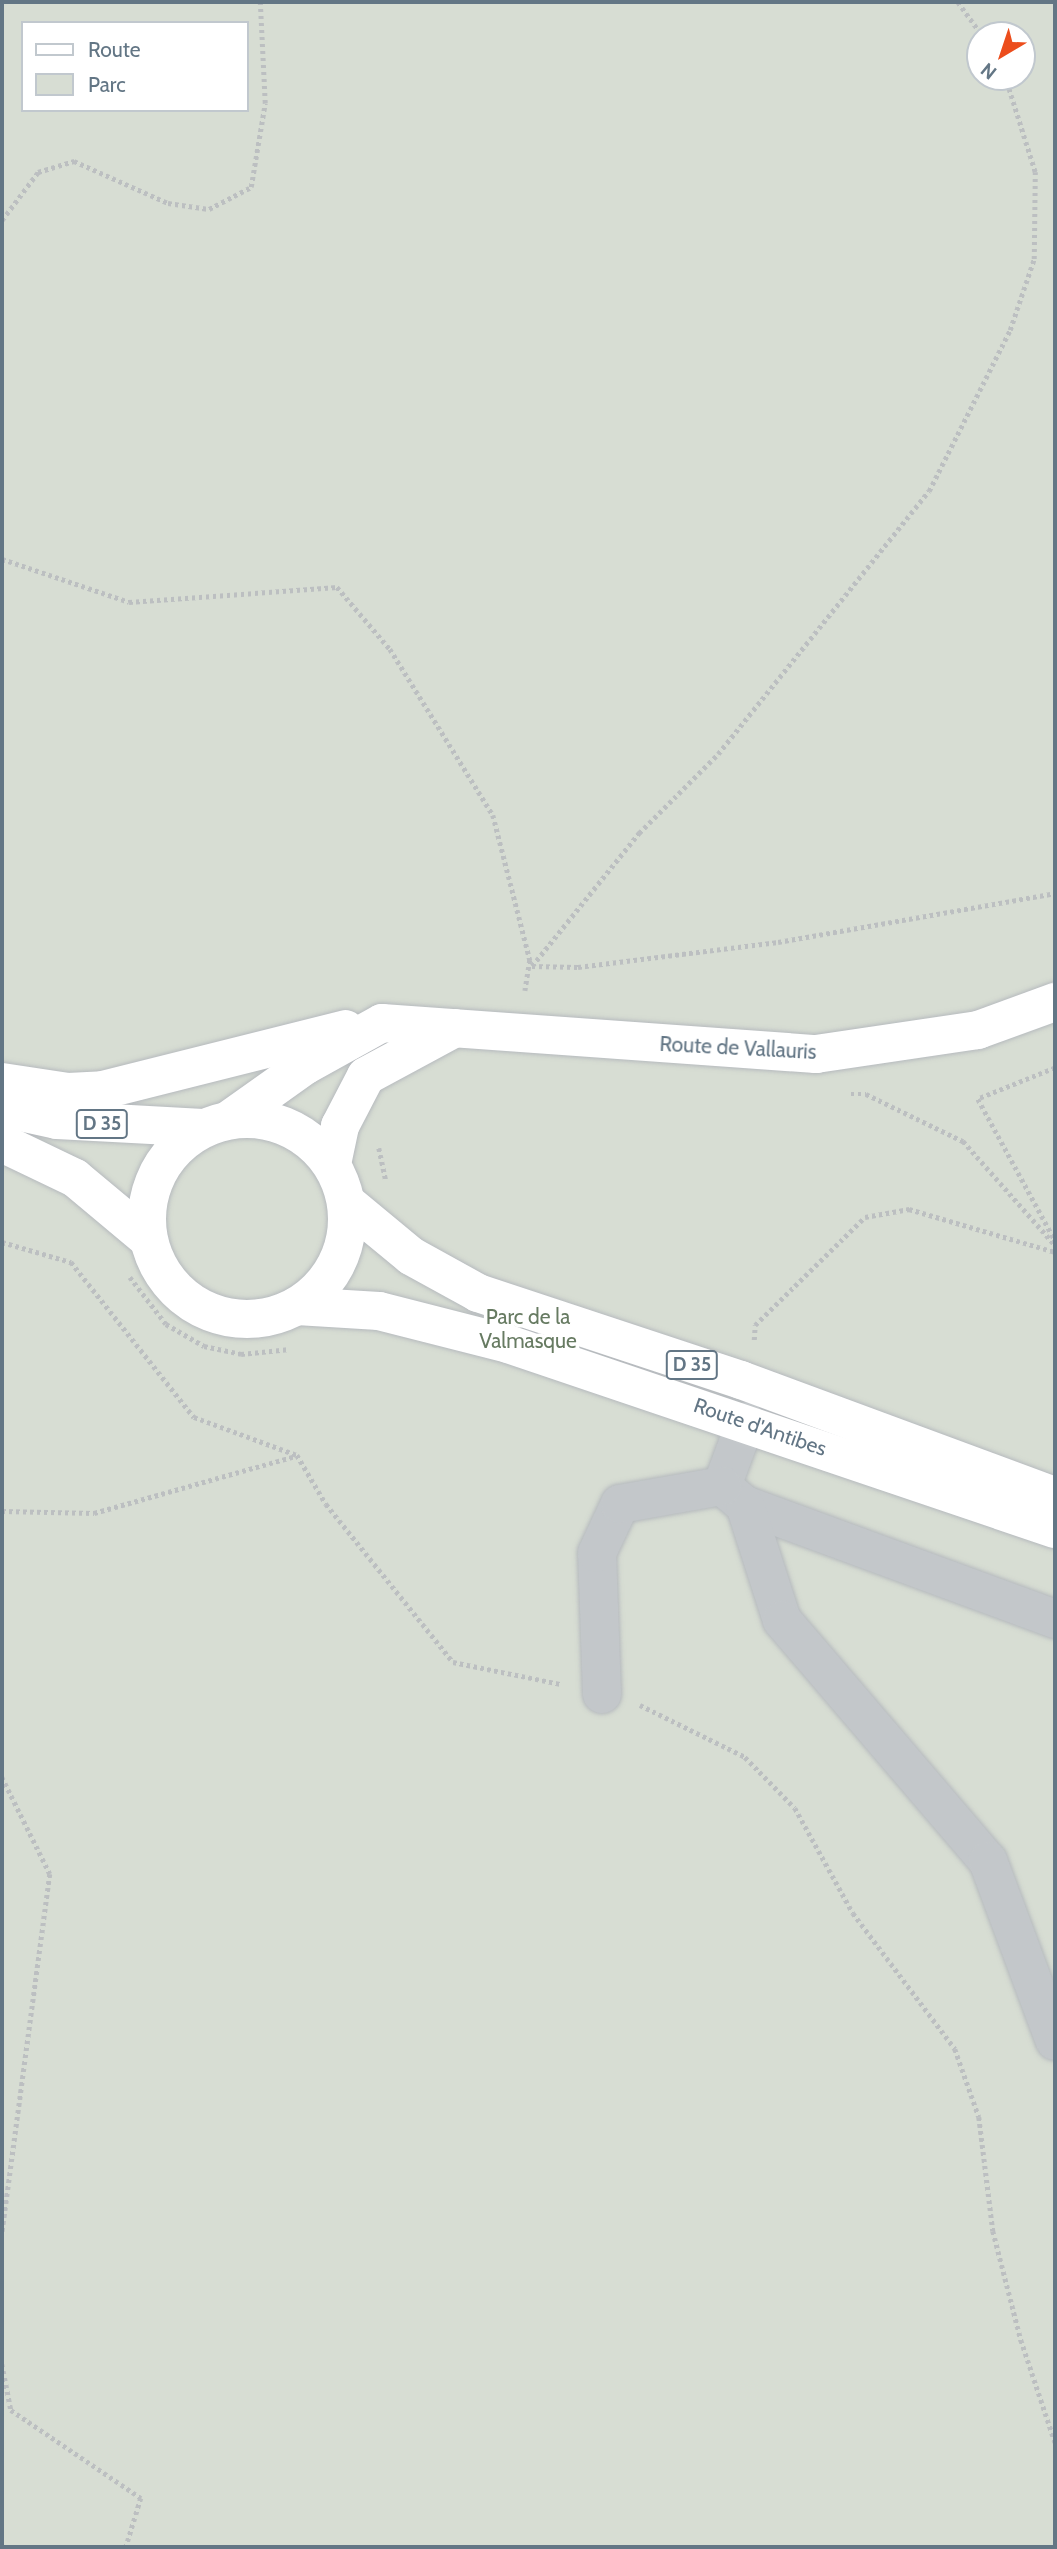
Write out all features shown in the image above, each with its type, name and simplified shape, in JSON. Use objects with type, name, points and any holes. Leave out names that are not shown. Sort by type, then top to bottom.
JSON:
[{"type":"main road","name":"Route de Vallauris","points":[[2,1082],[68,1093],[103,1090],[382,1023],[516,1030],[816,1054],[978,1030],[1055,1002]]},
{"type":"main road","points":[[137,1253],[152,1187],[163,1163],[306,1065],[382,1023]]},
{"type":"main road","points":[[332,1164],[340,1126],[366,1076],[457,1027]]},
{"type":"main road","name":"D 35","points":[[2,1108],[57,1120],[217,1124]]},
{"type":"main road","points":[[2,1143],[75,1178],[137,1253],[173,1287],[218,1315],[259,1318],[297,1306],[322,1288],[339,1263],[347,1203],[332,1164],[288,1126],[217,1124]]},
{"type":"main road","name":"Route d'Antibes","points":[[347,1203],[411,1256],[478,1293],[741,1380],[1055,1496]]},
{"type":"main road","name":"Route d'Antibes","points":[[297,1306],[421,1319],[746,1421],[1055,1529]]},
{"type":"lane","points":[[746,1421],[733,1495],[782,1620],[988,1861],[1055,2041]]},
{"type":"lane","points":[[602,1694],[597,1553],[620,1504],[733,1495],[1055,1619]]},
{"type":"path","points":[[2,220],[38,172],[74,161],[168,203],[195,207],[209,209],[251,187],[265,103],[260,2]]},
{"type":"path","points":[[958,2],[972,21]]},
{"type":"path","points":[[516,1030],[531,966],[639,833],[718,754],[929,491],[1010,330],[1034,259],[1035,172],[1009,91]]},
{"type":"path","points":[[2,559],[129,602],[337,587],[390,649],[493,815],[531,966]]},
{"type":"path","points":[[531,966],[578,967],[778,942],[1055,893]]},
{"type":"path","points":[[1055,1068],[978,1099],[1055,1240]]},
{"type":"path","points":[[838,1093],[866,1094],[963,1141],[1055,1245]]},
{"type":"path","points":[[381,1139],[387,1185]]},
{"type":"path","points":[[754,1348],[755,1325],[865,1217],[909,1209],[1055,1252]]},
{"type":"path","points":[[2,1242],[71,1262],[194,1417],[297,1455],[326,1504],[453,1661],[602,1694],[666,1717],[745,1758],[794,1808],[853,1913],[955,2049],[979,2118],[993,2231],[1021,2340],[1055,2442]]},
{"type":"path","points":[[137,1253],[137,1295],[166,1324],[204,1346],[241,1354],[293,1348]]},
{"type":"path","points":[[2,1511],[94,1513],[297,1455]]},
{"type":"path","points":[[2,1777],[50,1874],[2,2232]]},
{"type":"path","points":[[2,2364],[11,2410],[141,2498],[126,2547]]},
{"type":"green space","name":"Parc de la Valmasque","points":[[2,2],[1055,2],[1055,2547],[2,2547]]}]
